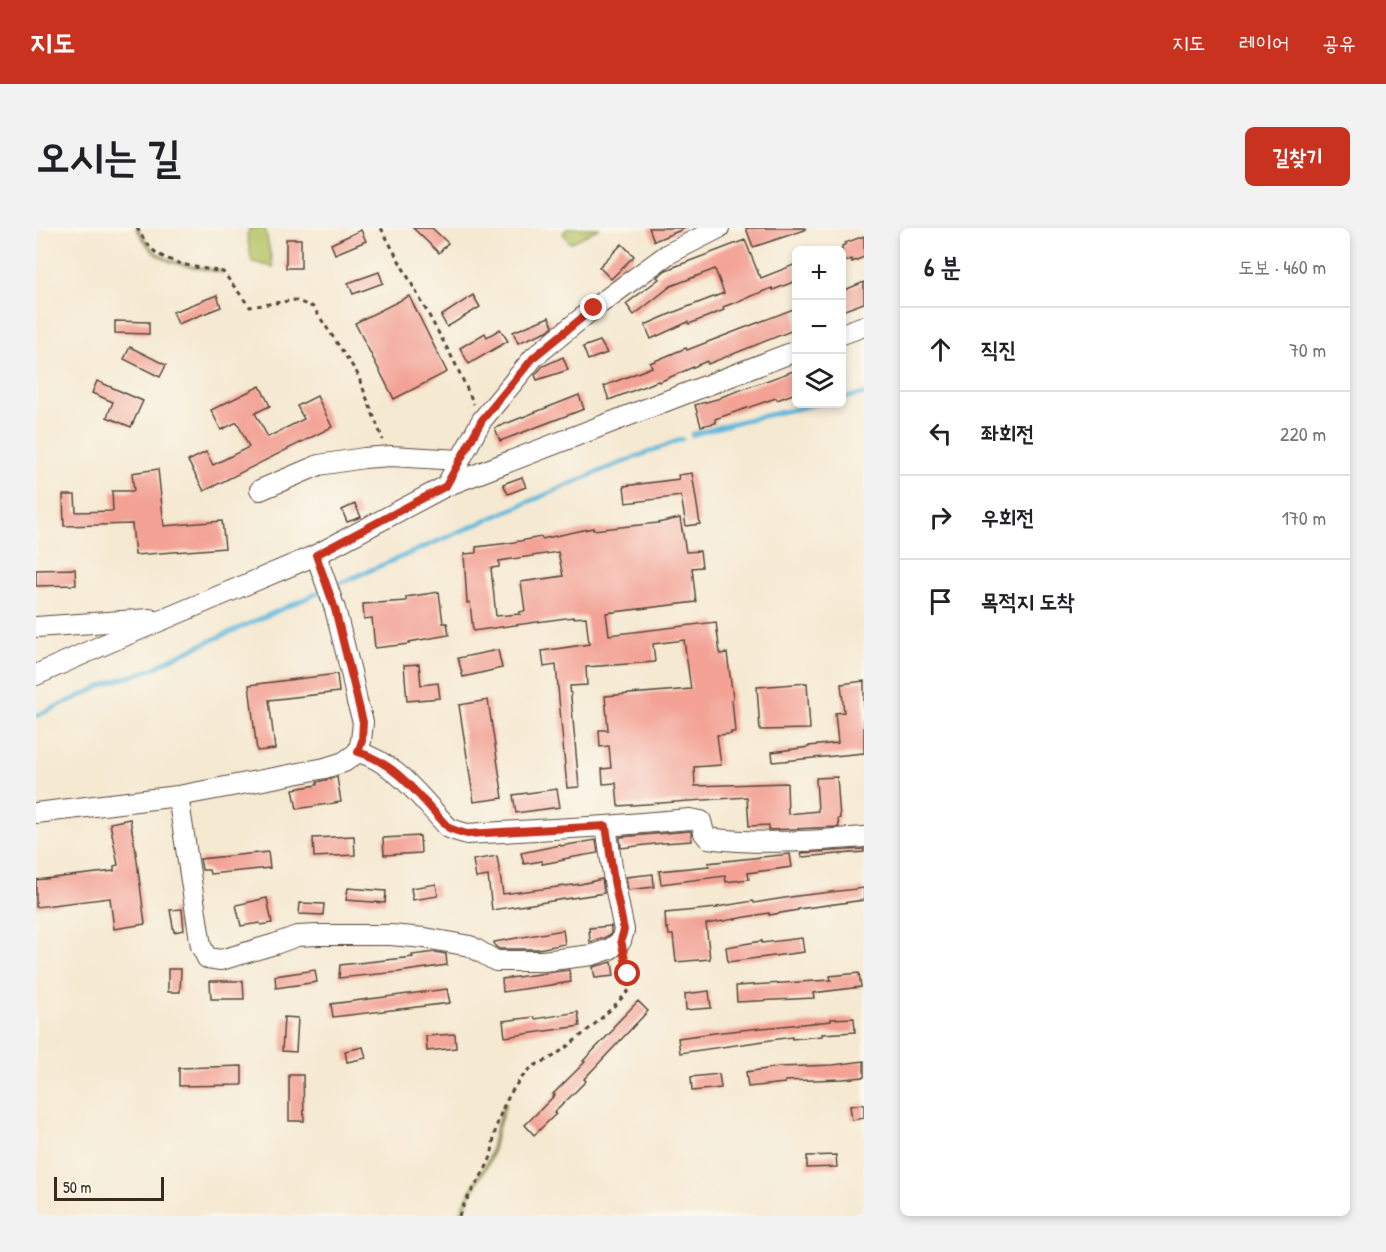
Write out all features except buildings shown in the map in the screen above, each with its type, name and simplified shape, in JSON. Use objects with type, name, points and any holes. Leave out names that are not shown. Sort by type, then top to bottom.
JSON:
[{"type":"street","points":[[446,486],[482,420],[534,357],[594,308],[668,254],[719,228]]},
{"type":"street","points":[[846,333],[864,326]]},
{"type":"street","points":[[36,675],[316,555],[446,486],[792,353]]},
{"type":"street","points":[[260,490],[319,465],[363,458],[391,456],[460,460]]},
{"type":"street","points":[[36,813],[178,796],[325,768],[344,762],[358,752],[362,741],[363,722],[335,609],[316,555]]},
{"type":"street","points":[[36,627],[169,617]]},
{"type":"street","points":[[358,752],[370,756],[389,768],[407,783],[449,828],[467,834],[690,819],[701,821],[708,838],[724,840],[797,842],[864,837]]},
{"type":"street","points":[[178,796],[201,946],[207,958],[220,960],[297,936],[307,935],[390,935],[424,938],[470,946],[496,961],[543,961],[592,955],[610,949],[621,940],[624,930],[606,826]]},
{"type":"path","points":[[137,228],[153,250],[164,258],[223,272],[250,307],[294,300],[313,307],[357,373],[391,456]]},
{"type":"path","points":[[381,228],[454,361],[482,420]]},
{"type":"path","points":[[459,1216],[490,1158],[505,1103],[515,1086],[532,1067],[553,1057],[616,1005],[630,989],[621,940]]},
{"type":"green space","points":[[136,228],[152,249],[162,256],[187,265],[223,271],[222,273],[186,266],[159,257],[148,246]]},
{"type":"green space","points":[[250,228],[265,228],[273,267],[252,262],[247,235]]},
{"type":"green space","points":[[568,228],[600,228],[570,243],[563,233]]},
{"type":"green space","points":[[504,1103],[506,1104],[491,1159],[461,1216],[458,1216],[489,1158]]},
{"type":"sand","points":[[795,408],[806,408],[741,422],[692,436],[691,433]]},
{"type":"sand","points":[[681,438],[682,440],[603,471],[336,586],[336,584],[602,469]]},
{"type":"sand","points":[[320,591],[321,593],[153,669],[112,683],[36,717],[36,715],[111,681],[152,668],[193,647]]},
{"type":"waterway","points":[[846,397],[864,394]]},
{"type":"waterway","points":[[692,435],[800,408]]},
{"type":"waterway","points":[[336,585],[603,470],[682,439]]},
{"type":"waterway","points":[[36,716],[111,682],[152,669],[320,592]]},
{"type":"route","points":[[594,308],[534,357],[482,420],[446,486],[316,555],[335,609],[363,722],[362,741],[358,752],[370,756],[389,768],[407,783],[449,828],[467,834],[606,826],[624,930],[621,940],[628,974]]}]
